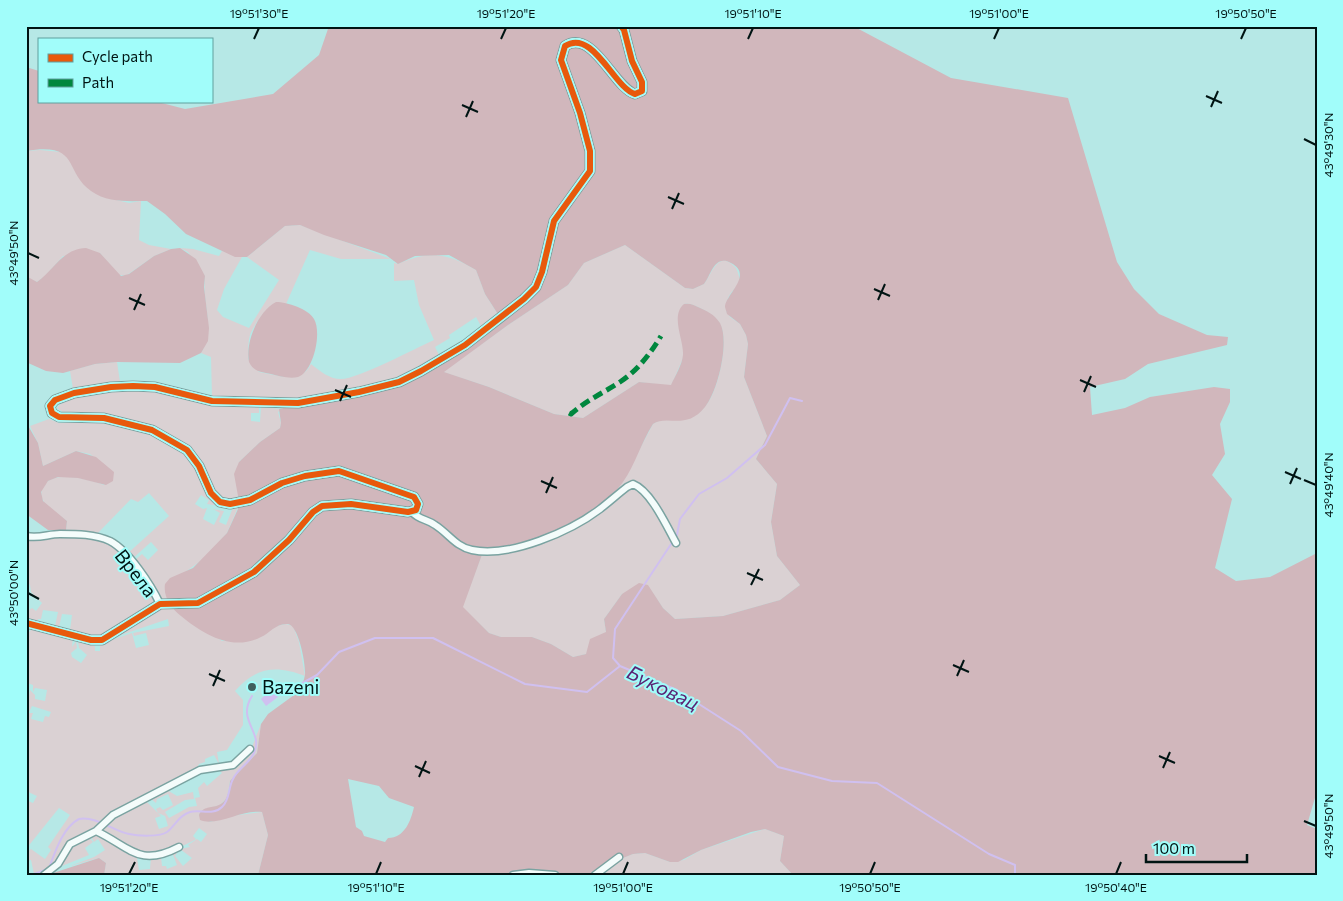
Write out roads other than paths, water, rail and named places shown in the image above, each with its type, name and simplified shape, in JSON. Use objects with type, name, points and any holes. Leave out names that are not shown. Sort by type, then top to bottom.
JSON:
[{"type":"street","points":[[412,512],[418,507],[414,497],[339,471],[320,472],[282,483],[250,500],[230,504],[220,502],[211,493],[193,457],[174,442],[152,430],[111,419],[92,416],[59,417],[52,414],[50,406],[55,400],[74,393],[111,387],[133,386],[154,387],[212,401],[298,404],[400,382],[464,345],[524,299],[536,287],[542,272],[554,221],[590,171],[590,151],[580,113],[561,60],[565,46],[573,43],[588,48],[600,58],[626,89],[635,94],[642,92],[642,82],[632,62],[624,30],[621,26]]},
{"type":"street","points":[[160,604],[198,603],[254,572],[289,540],[313,512],[322,506],[351,504],[412,512],[418,518],[434,524],[463,547],[482,551],[507,549],[550,536],[580,522],[627,487],[634,484],[639,487],[652,503],[675,541]]},
{"type":"street","name":"Врела","points":[[26,536],[39,538],[53,534],[88,535],[109,541],[128,558],[150,586],[160,604],[107,638],[99,641],[26,623]]},
{"type":"street","points":[[44,875],[58,864],[70,844],[101,826],[113,815],[134,806],[196,772],[233,765],[250,749]]},
{"type":"street","points":[[101,826],[113,838],[138,856],[160,856],[179,847]]},
{"type":"street","points":[[595,875],[619,857]]},
{"type":"street","points":[[513,875],[529,873],[555,875]]},
{"type":"waterway","name":"Буковац","points":[[802,401],[790,398],[765,445],[727,478],[699,494],[680,519],[677,535],[615,629],[613,658],[620,666],[677,690],[741,731],[778,767],[832,781],[877,783],[989,854],[1015,865],[1015,875]]},
{"type":"waterway","name":"Буковац","points":[[265,684],[269,683],[282,690],[297,686],[317,675],[339,652],[375,638],[433,638],[525,684],[587,692],[620,666]]},
{"type":"waterway","name":"Буковац","points":[[49,868],[64,834],[79,819],[92,820],[129,834],[143,836],[164,834],[186,813],[194,811],[211,812],[222,807],[225,804],[233,779],[252,757],[256,746],[256,739],[247,712],[252,696]]},
{"type":"waterway","name":"Буковац","points":[[34,874],[45,870]]},
{"type":"place","name":"Bazeni","points":[[252,687]]}]
